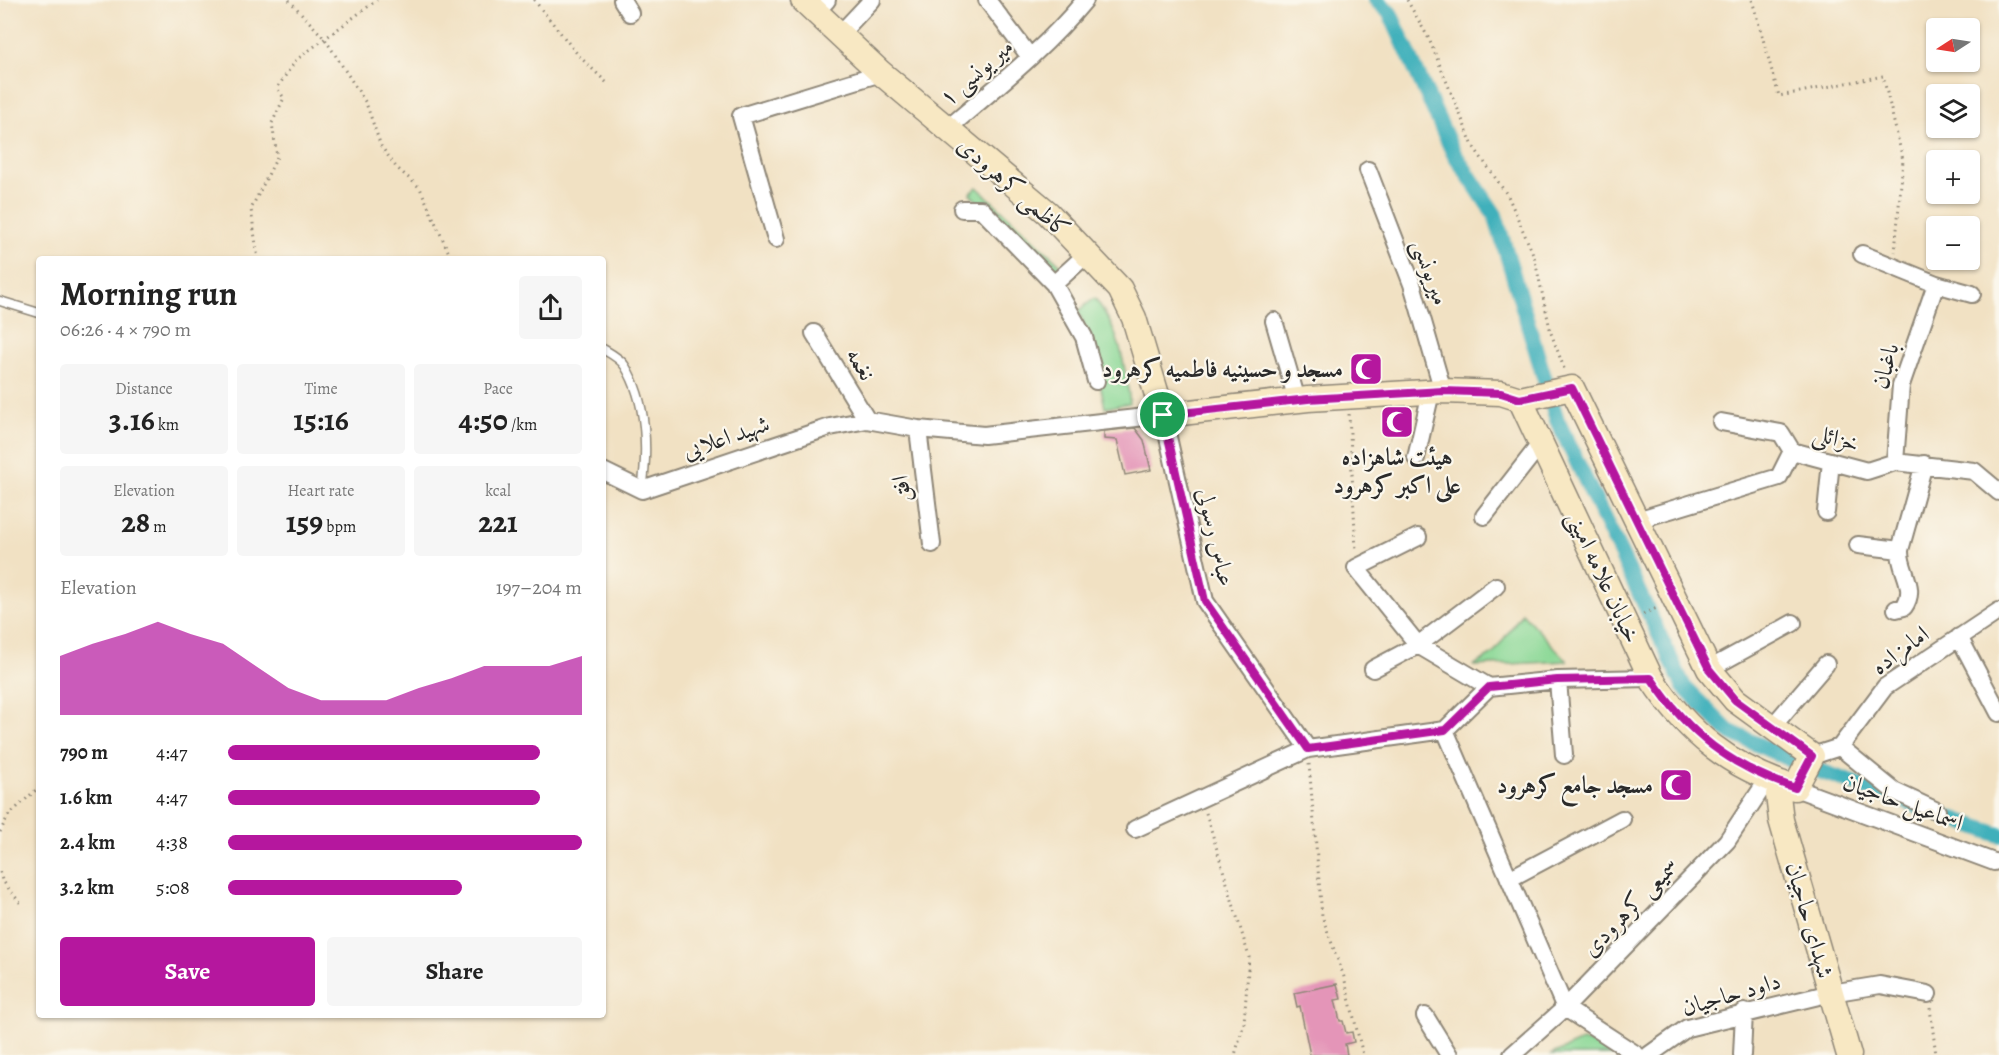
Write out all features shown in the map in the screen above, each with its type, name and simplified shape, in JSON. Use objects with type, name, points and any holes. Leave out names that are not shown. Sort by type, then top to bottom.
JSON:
[{"type":"street","points":[[840,34],[872,0]]},
{"type":"street","points":[[987,0],[1030,57]]},
{"type":"street","name":"میر یونسی ۱","points":[[947,129],[1030,57],[1065,24],[1084,0]]},
{"type":"street","name":"کاظمی کرهرودی","points":[[815,4],[840,34],[881,73],[1048,213],[1120,289],[1130,308],[1163,415]]},
{"type":"street","points":[[776,239],[741,116],[881,73]]},
{"type":"street","name":"میریونسی","points":[[1368,170],[1412,284],[1437,392]]},
{"type":"street","points":[[962,209],[981,210],[1054,284],[1084,337],[1096,381]]},
{"type":"street","points":[[1054,284],[1088,254]]},
{"type":"street","points":[[1862,254],[1936,284],[1972,294]]},
{"type":"street","name":"باغبان","points":[[1895,462],[1901,384],[1936,284]]},
{"type":"street","points":[[1274,321],[1297,400]]},
{"type":"street","name":"نغمه","points":[[814,333],[867,420]]},
{"type":"street","points":[[867,420],[918,429],[984,435],[1297,400],[1437,392],[1501,393],[1520,399],[1572,388],[1709,669],[1735,700],[1812,756]]},
{"type":"street","points":[[1416,458],[1437,392]]},
{"type":"street","name":"خیابان علامه امینی","points":[[1520,399],[1651,678],[1677,715],[1701,739],[1722,754],[1781,783]]},
{"type":"street","name":"عباس رسولی","points":[[1163,415],[1205,601],[1308,749]]},
{"type":"street","name":"شهید اعلایی","points":[[642,490],[830,427],[867,420]]},
{"type":"street","points":[[1721,422],[1781,433],[1792,451]]},
{"type":"street","name":"افق","points":[[918,429],[932,544]]},
{"type":"street","points":[[1484,516],[1541,443]]},
{"type":"street","name":"خزائلی","points":[[1637,520],[1779,477],[1792,451],[1867,471],[1895,462],[1974,471],[1999,492]]},
{"type":"street","points":[[1826,512],[1831,461]]},
{"type":"street","points":[[1896,609],[1904,607],[1909,600],[1910,586],[1899,563],[1900,550],[1924,464]]},
{"type":"street","points":[[606,472],[642,490]]},
{"type":"street","points":[[1418,537],[1356,568],[1418,645],[1489,687],[1557,680],[1651,678]]},
{"type":"street","points":[[1858,545],[1900,550]]},
{"type":"street","points":[[1372,669],[1418,645],[1496,586]]},
{"type":"street","name":"امامزاده","points":[[1840,747],[1885,687],[1999,611]]},
{"type":"street","points":[[1709,669],[1793,623]]},
{"type":"street","points":[[1959,637],[1999,713]]},
{"type":"street","points":[[1772,728],[1826,664]]},
{"type":"street","points":[[1557,680],[1564,755]]},
{"type":"street","points":[[1135,830],[1308,749],[1445,730],[1489,687]]},
{"type":"street","points":[[1445,730],[1565,1008],[1636,1055]]},
{"type":"street","points":[[1781,783],[1812,756],[1840,747],[1894,791],[1937,810]]},
{"type":"street","name":"اسماعیل حاجیان","points":[[1781,783],[1994,862]]},
{"type":"street","name":"شهدای حاجیان","points":[[1781,783],[1778,795],[1781,820],[1849,1055]]},
{"type":"street","name":"سمیعی کرهرودی","points":[[1512,1055],[1565,1008],[1781,783]]},
{"type":"street","points":[[1509,879],[1622,819]]},
{"type":"street","name":"داود حاجیان","points":[[1649,1055],[1687,1028],[1744,1012],[1880,985],[1928,994]]},
{"type":"street","points":[[1742,1055],[1744,1012]]},
{"type":"street","points":[[1425,1016],[1449,1055]]},
{"type":"lane","points":[[0,301],[36,312]]},
{"type":"lane","points":[[606,351],[624,364],[639,403],[647,455],[642,490]]},
{"type":"path","points":[[288,0],[325,39],[366,103],[381,146],[396,167],[420,188],[450,256]]},
{"type":"path","points":[[257,256],[251,209],[277,157],[272,123],[284,98],[277,88],[296,60],[377,0]]},
{"type":"path","points":[[534,0],[579,57],[608,84]]},
{"type":"path","points":[[1407,0],[1429,39],[1473,146],[1508,196],[1534,256],[1551,333],[1572,388]]},
{"type":"path","points":[[1752,0],[1779,96],[1883,76],[1903,160],[1894,267]]},
{"type":"path","points":[[1348,397],[1356,568]]},
{"type":"path","points":[[1637,617],[1659,606]]},
{"type":"path","points":[[1308,749],[1322,916],[1344,977],[1363,1055]]},
{"type":"path","points":[[0,832],[8,816],[36,790]]},
{"type":"path","points":[[1202,800],[1249,957],[1244,1023],[1235,1055]]},
{"type":"path","points":[[0,872],[2,880],[21,904]]},
{"type":"path","points":[[1928,994],[1936,1055]]},
{"type":"green space","points":[[977,187],[1061,265],[1053,275],[970,194]]},
{"type":"green space","points":[[1095,298],[1111,324],[1120,348],[1130,403],[1105,408],[1091,338],[1078,311]]},
{"type":"green space","points":[[1522,613],[1567,661],[1473,666],[1493,654]]},
{"type":"green space","points":[[1582,1041],[1618,1050],[1622,1055],[1550,1055]]},
{"type":"building","points":[[1135,428],[1144,440],[1151,470],[1125,475],[1117,440],[1104,439],[1104,431]]},
{"type":"building","points":[[1337,984],[1341,999],[1335,1000],[1340,1021],[1343,1021],[1346,1033],[1352,1032],[1354,1042],[1345,1044],[1347,1055],[1310,1055],[1300,1006],[1297,1007],[1294,993]]},
{"type":"waterway","points":[[1376,0],[1390,13],[1453,152],[1495,215],[1557,420],[1684,687],[1728,731],[1800,764],[1999,835]]},
{"type":"place","name":"مسجد و حسینیه فاطمیه کرهرود","points":[[1366,369]]},
{"type":"place","name":"هیئت شاهزاده علی اکبر کرهرود","points":[[1397,422]]},
{"type":"place","name":"مسجد جامع کرهرود","points":[[1676,785]]},
{"type":"route","points":[[1572,388],[1709,669],[1722,688],[1735,700],[1812,756],[1795,788],[1768,779],[1722,754],[1701,739],[1683,722],[1651,678],[1557,680],[1489,687],[1445,730],[1308,749],[1205,601],[1163,415],[1308,399],[1443,391],[1501,393],[1520,399],[1572,388]]}]
